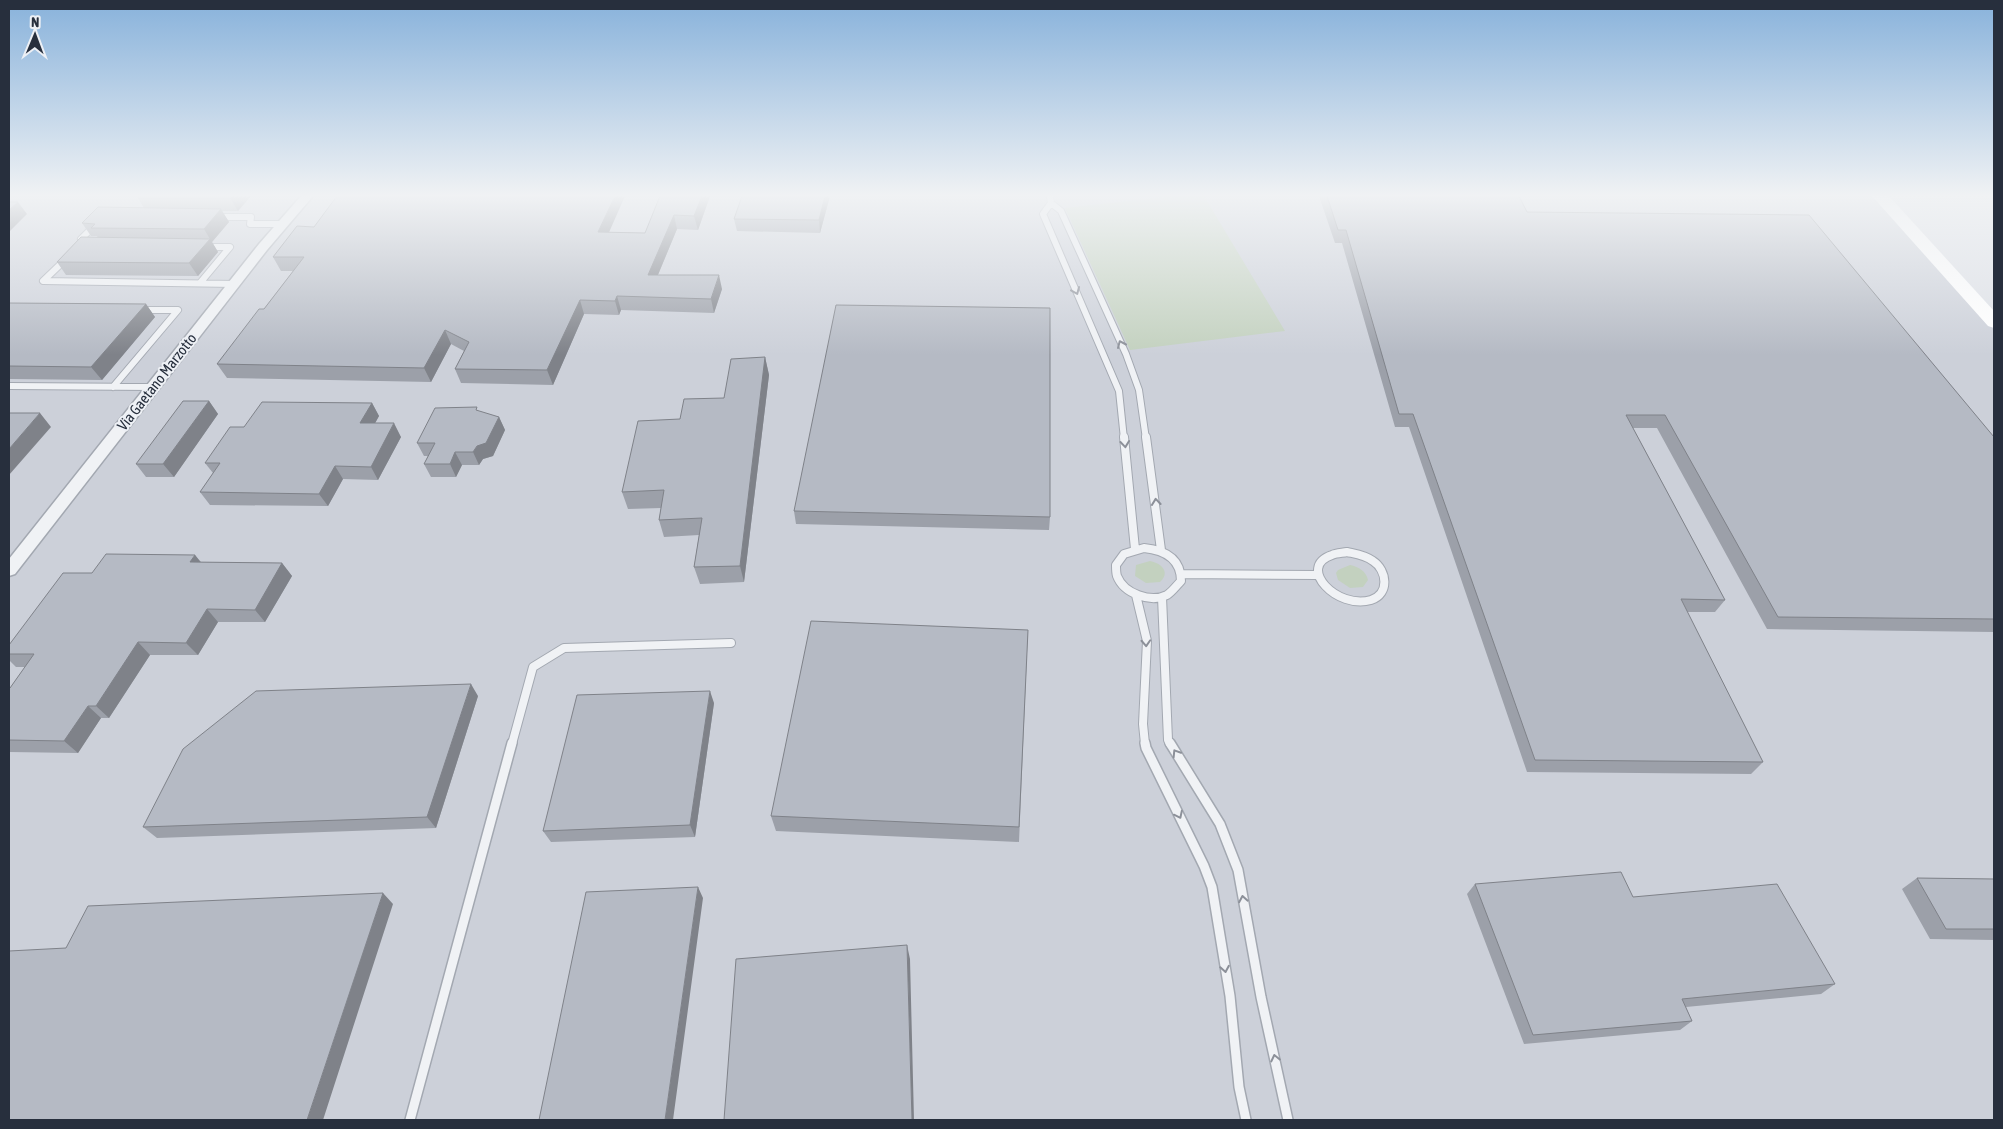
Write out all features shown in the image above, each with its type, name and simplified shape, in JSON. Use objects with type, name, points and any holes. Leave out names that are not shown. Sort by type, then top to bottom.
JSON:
[{"type":"street","name":"Via Gaetano Marzotto","points":[[9,570],[264,249]]},
{"type":"street","points":[[1928,249],[1994,322]]},
{"type":"lane","points":[[200,283],[229,249]]},
{"type":"lane","points":[[1058,249],[1120,391],[1135,549]]},
{"type":"lane","points":[[1078,249],[1126,354],[1139,390],[1154,488],[1161,550]]},
{"type":"lane","points":[[74,251],[43,281],[235,284]]},
{"type":"lane","points":[[113,387],[178,310],[130,310]]},
{"type":"lane","points":[[9,386],[153,387]]},
{"type":"lane","points":[[1152,548],[1161,550],[1176,560],[1182,574],[1177,588],[1162,597],[1145,598],[1127,590],[1120,583],[1116,575],[1116,567],[1119,559],[1126,553],[1135,549],[1152,548]]},
{"type":"lane","points":[[1337,553],[1358,554],[1372,561],[1382,571],[1386,579],[1381,595],[1373,600],[1362,603],[1350,602],[1329,592],[1321,584],[1318,575],[1318,568],[1328,556],[1337,553]]},
{"type":"lane","points":[[1182,574],[1318,575]]},
{"type":"lane","points":[[1136,595],[1147,641],[1143,724],[1146,748],[1204,866],[1212,887],[1230,996],[1239,1088],[1246,1120]]},
{"type":"lane","points":[[1162,597],[1168,740],[1220,824],[1238,870],[1261,997],[1288,1120]]},
{"type":"lane","points":[[410,1120],[533,667],[564,648],[731,642]]},
{"type":"shaded area","points":[[9,249],[1933,249],[1994,315],[1994,1120],[9,1120]]},
{"type":"green space","points":[[1084,249],[1236,249],[1285,331],[1130,350]]},
{"type":"green space","points":[[1150,561],[1161,566],[1165,571],[1165,575],[1160,582],[1146,583],[1135,576],[1136,565]]},
{"type":"green space","points":[[1350,565],[1359,568],[1366,574],[1368,580],[1363,587],[1350,588],[1338,580],[1336,573],[1338,570]]},
{"type":"building","points":[[70,249],[202,249],[189,263],[57,262]]},
{"type":"building","points":[[279,249],[659,249],[648,275],[719,275],[711,299],[617,296],[615,301],[580,300],[547,370],[455,369],[469,342],[445,330],[424,368],[217,364],[259,309],[264,309],[304,257],[273,257]]},
{"type":"building","points":[[1351,249],[1837,249],[1994,437],[1994,619],[1778,617],[1665,415],[1626,415],[1725,600],[1681,599],[1763,762],[1535,760],[1413,414],[1399,414]]},
{"type":"building","points":[[9,303],[146,304],[91,367],[9,366]]},
{"type":"building","points":[[836,305],[1050,308],[1050,517],[794,511]]},
{"type":"building","points":[[765,357],[740,566],[694,567],[702,518],[659,520],[664,490],[622,492],[638,421],[680,419],[684,399],[724,398],[731,359]]},
{"type":"building","points":[[183,401],[209,401],[163,464],[136,464]]},
{"type":"building","points":[[262,402],[372,403],[360,423],[394,423],[371,467],[335,466],[319,494],[200,492],[220,463],[205,463],[230,427],[244,427]]},
{"type":"building","points":[[477,407],[476,410],[499,417],[486,443],[477,446],[473,452],[455,452],[450,464],[424,464],[435,443],[417,443],[435,408]]},
{"type":"building","points":[[9,413],[40,413],[9,449]]},
{"type":"building","points":[[106,554],[195,555],[190,562],[282,563],[255,610],[207,609],[186,643],[138,642],[96,706],[88,706],[64,741],[9,740],[9,688],[34,654],[9,654],[9,645],[63,573],[92,573]]},
{"type":"building","points":[[811,621],[1028,630],[1019,827],[771,816]]},
{"type":"building","points":[[471,684],[427,817],[143,827],[183,749],[256,691]]},
{"type":"building","points":[[710,691],[690,825],[543,831],[577,695]]},
{"type":"building","points":[[1621,872],[1633,897],[1777,884],[1835,984],[1682,999],[1692,1021],[1533,1035],[1475,884]]},
{"type":"building","points":[[1917,878],[1994,879],[1994,929],[1946,929]]},
{"type":"building","points":[[698,887],[665,1120],[539,1120],[586,892]]},
{"type":"building","points":[[383,893],[307,1120],[9,1120],[9,951],[66,948],[88,906]]},
{"type":"building","points":[[907,945],[912,1120],[724,1120],[736,959]]}]
